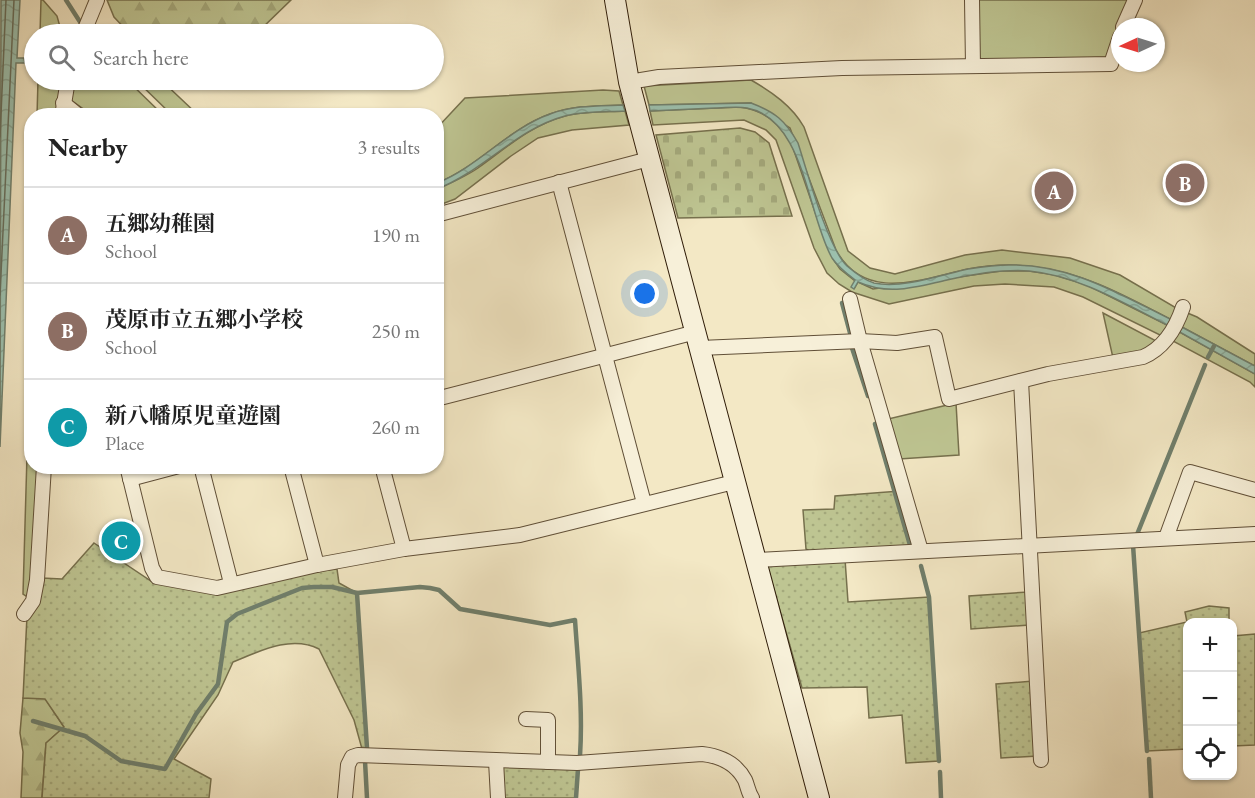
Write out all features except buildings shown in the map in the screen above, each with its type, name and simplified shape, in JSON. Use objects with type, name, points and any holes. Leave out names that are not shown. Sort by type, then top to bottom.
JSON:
[{"type":"street","points":[[87,24],[97,0]]},
{"type":"street","points":[[615,0],[629,82],[641,131],[819,798]]},
{"type":"street","points":[[972,0],[973,66]]},
{"type":"street","points":[[1127,18],[1135,0]]},
{"type":"street","points":[[629,82],[659,77],[842,68],[1111,64]]},
{"type":"street","points":[[62,108],[66,90]]},
{"type":"street","points":[[444,213],[649,159]]},
{"type":"street","points":[[560,182],[644,503]]},
{"type":"street","points":[[850,299],[921,551]]},
{"type":"street","points":[[444,397],[605,355],[698,340],[897,343],[935,337],[949,399],[1048,374],[1143,357],[1154,352],[1168,338],[1182,309]]},
{"type":"street","points":[[1021,381],[1041,760]]},
{"type":"street","points":[[1166,538],[1190,472],[1255,490]]},
{"type":"street","points":[[24,614],[33,601],[38,580],[44,474]]},
{"type":"street","points":[[128,474],[152,568],[157,578],[217,588],[317,565],[404,549],[520,536],[734,482]]},
{"type":"street","points":[[203,474],[231,583]]},
{"type":"street","points":[[293,474],[317,565]]},
{"type":"street","points":[[384,474],[404,549]]},
{"type":"street","points":[[756,560],[1255,534]]},
{"type":"street","points":[[526,719],[548,720],[548,762]]},
{"type":"street","points":[[345,798],[348,765],[352,757],[358,755],[577,763],[702,754],[718,756],[733,766],[744,778],[752,798]]},
{"type":"street","points":[[496,761],[498,798]]},
{"type":"green space","points":[[41,0],[43,0],[57,16],[59,24],[40,24]]},
{"type":"green space","points":[[107,0],[291,0],[266,24],[121,24],[114,17]]},
{"type":"green space","points":[[978,0],[1129,0],[1122,18],[1111,18],[1111,49],[1108,57],[984,62],[979,57]]},
{"type":"green space","points":[[751,80],[781,100],[794,112],[804,127],[848,251],[870,268],[895,274],[965,255],[1002,250],[1070,258],[1120,275],[1178,309],[1172,320],[1090,281],[1055,270],[1036,267],[1011,265],[985,267],[895,283],[878,282],[862,277],[848,266],[836,250],[790,128],[751,103],[649,105],[644,86]]},
{"type":"green space","points":[[38,90],[60,90],[59,108],[37,108]]},
{"type":"green space","points":[[72,90],[137,90],[156,108],[82,108],[71,100]]},
{"type":"green space","points":[[146,90],[172,90],[191,108],[165,108]]},
{"type":"green space","points":[[603,90],[619,91],[623,105],[577,107],[550,114],[520,129],[466,168],[444,180],[444,120],[465,98]]},
{"type":"green space","points":[[739,107],[764,115],[787,137],[792,145],[825,241],[840,269],[855,281],[854,289],[858,282],[873,289],[1001,271],[1029,271],[1055,275],[1087,285],[1169,326],[1164,337],[1083,297],[1054,287],[1005,284],[974,286],[889,304],[852,292],[827,273],[814,248],[776,140],[766,130],[744,120],[653,125],[650,111]]},
{"type":"green space","points":[[625,111],[629,125],[572,130],[538,138],[455,199],[444,203],[444,186],[473,171],[519,138],[553,120],[587,112]]},
{"type":"green space","points":[[740,128],[755,132],[769,143],[792,216],[678,218],[656,135]]},
{"type":"green space","points":[[1185,312],[1197,317],[1255,354],[1255,366],[1178,325]]},
{"type":"green space","points":[[1103,313],[1160,343],[1146,352],[1113,358]]},
{"type":"green space","points":[[1176,330],[1255,374],[1255,387],[1250,382],[1171,340]]},
{"type":"green space","points":[[956,403],[959,455],[899,459],[888,419]]},
{"type":"green space","points":[[26,474],[38,474],[29,598],[23,594]]},
{"type":"green space","points":[[900,491],[916,548],[811,552],[806,549],[803,510],[834,509],[835,496]]},
{"type":"green space","points":[[94,543],[151,581],[184,588],[337,569],[339,583],[357,593],[367,748],[362,749],[354,720],[319,649],[308,645],[287,644],[265,649],[233,662],[218,695],[174,759],[211,779],[209,798],[42,798],[46,743],[64,727],[45,699],[23,698],[27,616],[42,578],[62,579]]},
{"type":"green space","points":[[845,559],[848,602],[929,597],[939,761],[906,763],[902,715],[869,718],[867,687],[802,688],[767,565]]},
{"type":"green space","points":[[1028,592],[1029,625],[971,629],[969,596]]},
{"type":"green space","points":[[1209,606],[1229,608],[1229,618],[1186,618],[1185,612]]},
{"type":"green space","points":[[1183,623],[1183,749],[1147,751],[1139,633]]},
{"type":"green space","points":[[1255,634],[1255,745],[1237,746],[1237,636]]},
{"type":"green space","points":[[1033,681],[1038,756],[1001,758],[996,684]]},
{"type":"green space","points":[[23,698],[45,698],[64,727],[46,743],[42,798],[21,798],[23,752],[20,733]]},
{"type":"green space","points":[[502,764],[578,769],[576,798],[502,798]]},
{"type":"water","points":[[1,0],[20,0],[17,58],[24,58],[24,63],[16,63],[0,447]]},
{"type":"water","points":[[751,103],[779,118],[793,135],[798,143],[826,227],[840,257],[847,266],[867,280],[874,283],[897,284],[968,269],[1004,265],[1032,266],[1094,282],[1172,320],[1169,326],[1084,285],[1029,271],[988,272],[903,289],[881,289],[858,282],[854,289],[851,287],[855,280],[832,258],[793,149],[781,130],[766,116],[743,107],[650,111],[649,105]]},
{"type":"water","points":[[623,105],[625,111],[580,113],[547,122],[515,140],[470,172],[444,186],[444,180],[466,168],[520,129],[550,114],[587,106]]},
{"type":"water","points":[[1178,325],[1255,366],[1255,374],[1176,330]]},
{"type":"waterway","points":[[66,0],[81,24]]},
{"type":"waterway","points":[[842,303],[850,333]]},
{"type":"waterway","points":[[1208,357],[1214,346]]},
{"type":"waterway","points":[[852,348],[868,396]]},
{"type":"waterway","points":[[1136,537],[1205,365]]},
{"type":"waterway","points":[[875,424],[910,545]]},
{"type":"waterway","points":[[1133,545],[1147,751]]},
{"type":"waterway","points":[[921,566],[929,597],[939,761]]},
{"type":"waterway","points":[[33,721],[85,736],[121,761],[165,769],[196,714],[218,684],[227,622],[237,614],[302,588],[332,587],[357,593],[420,587],[439,590],[460,609],[550,625],[575,620],[581,705],[580,756]]},
{"type":"waterway","points":[[357,593],[367,748]]},
{"type":"waterway","points":[[1149,759],[1151,798]]},
{"type":"waterway","points":[[365,761],[367,798]]},
{"type":"waterway","points":[[576,798],[578,769]]},
{"type":"waterway","points":[[940,772],[941,798]]},
{"type":"place","name":"茂原市立五郷小学校","points":[[1185,183]]},
{"type":"place","name":"五郷幼稚園","points":[[1054,191]]},
{"type":"place","name":"新八幡原児童遊園","points":[[121,541]]}]
